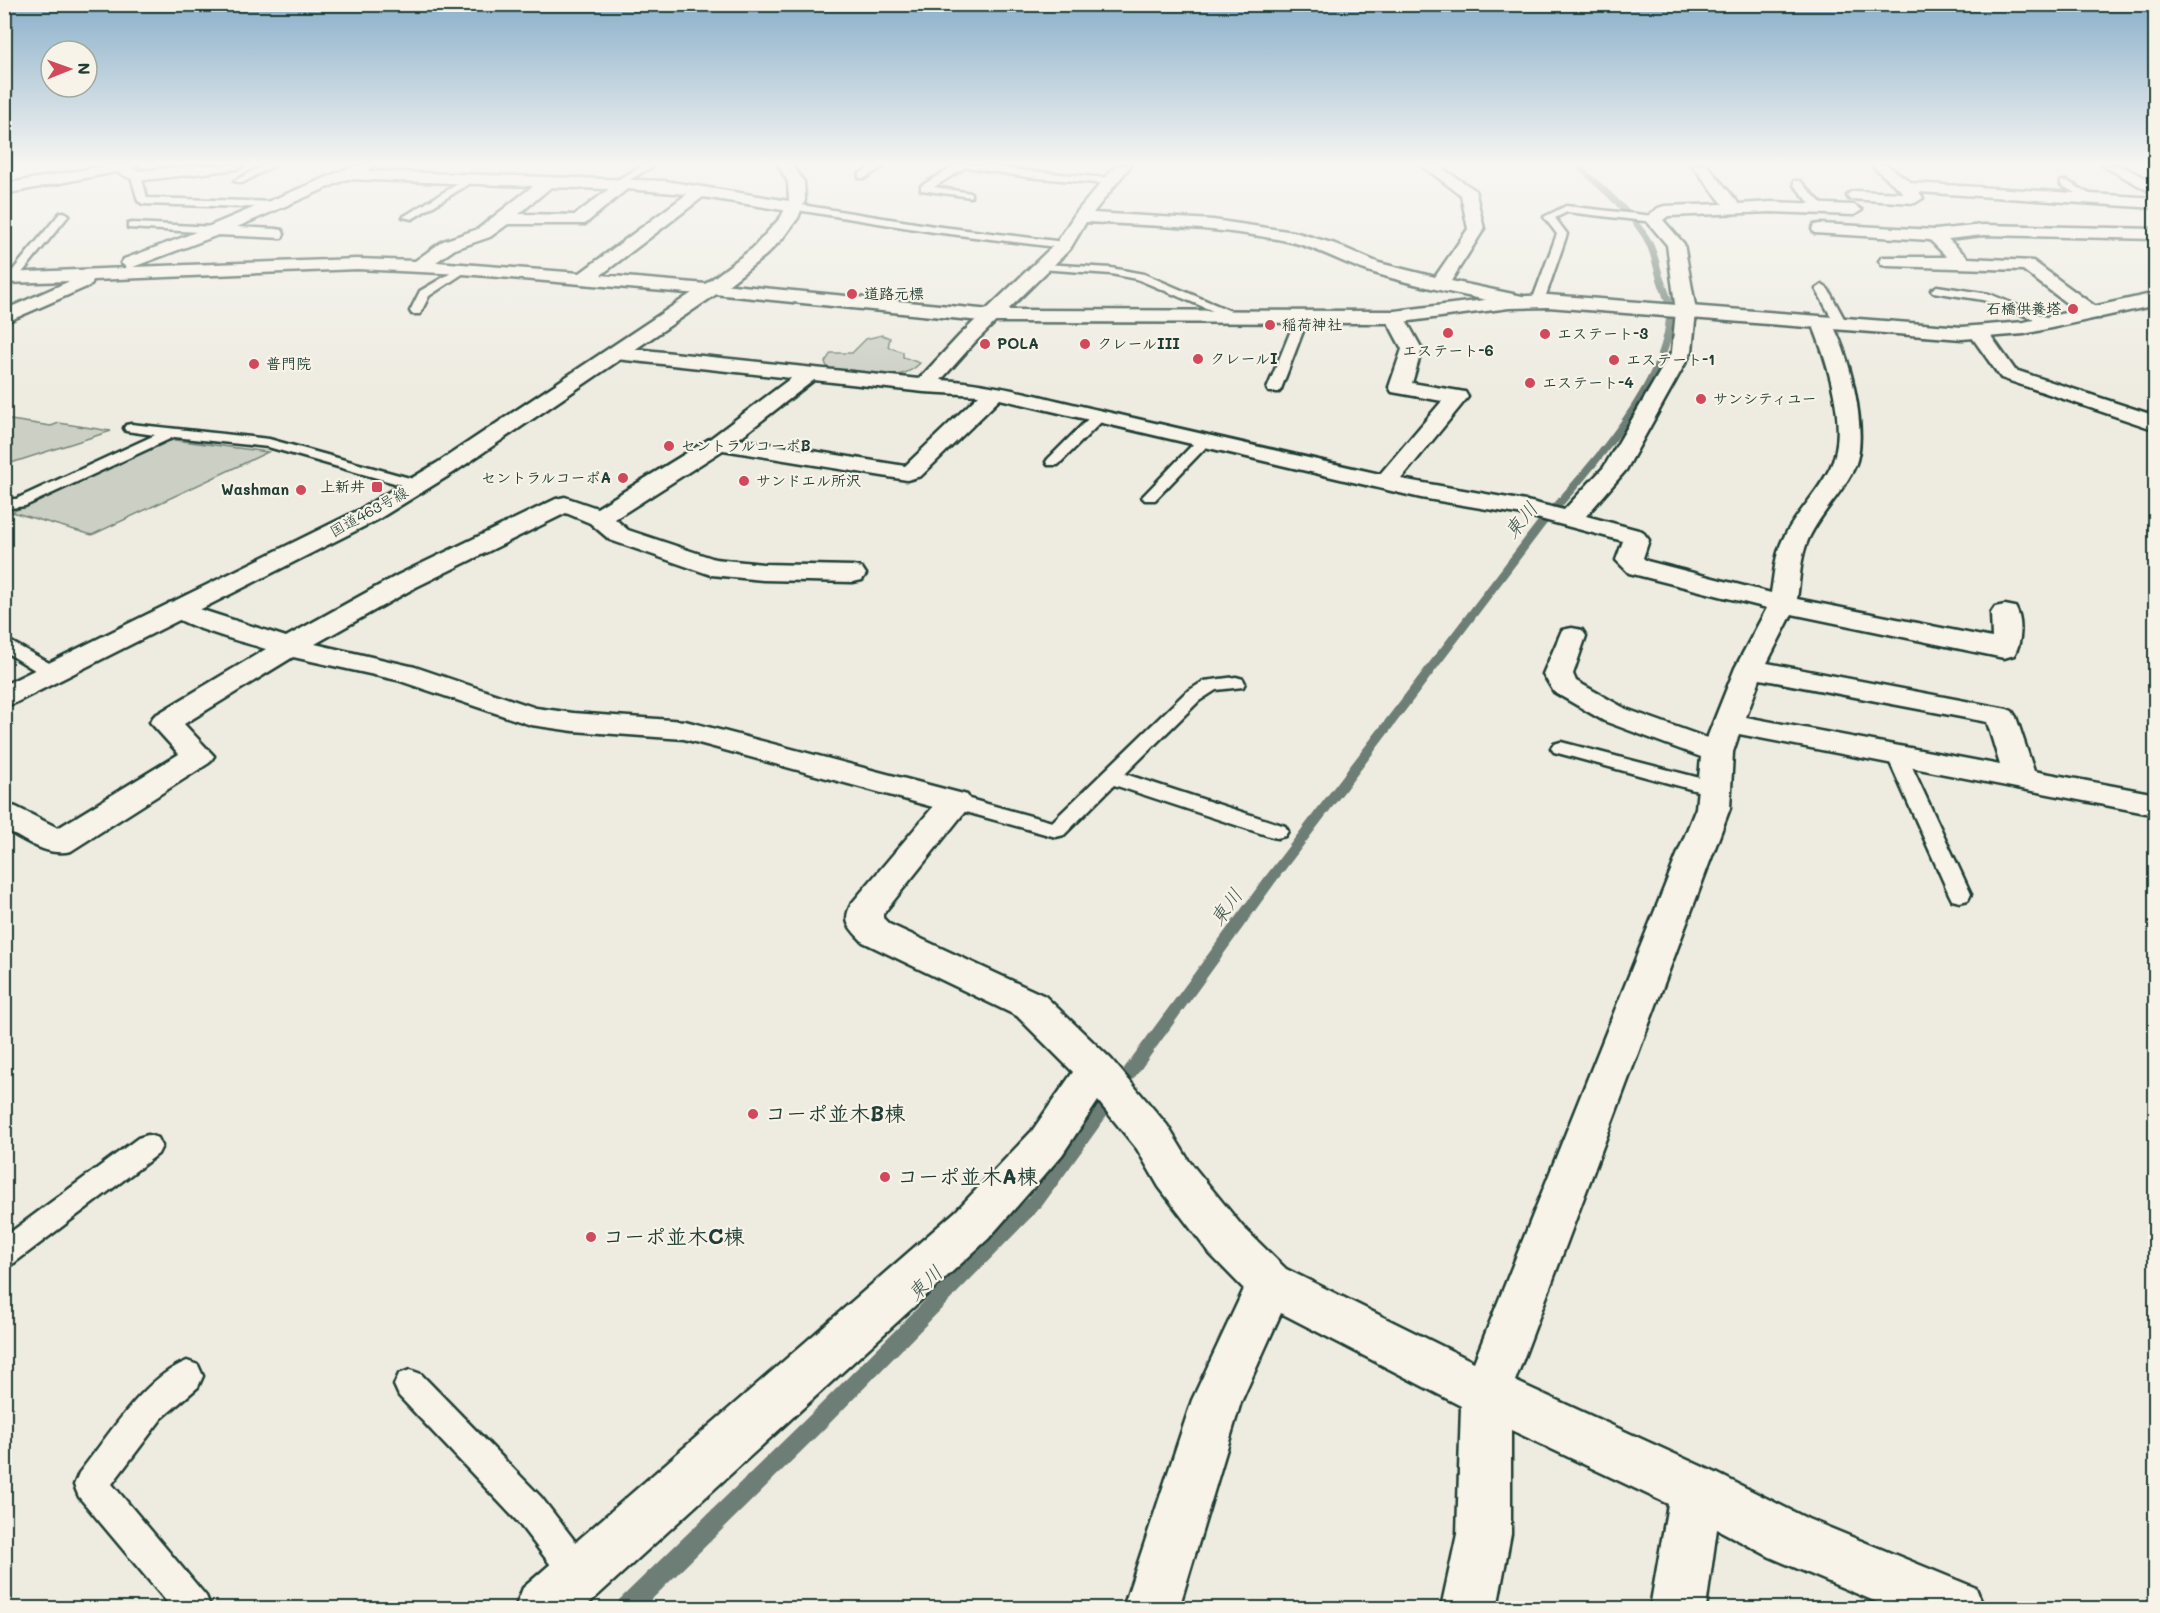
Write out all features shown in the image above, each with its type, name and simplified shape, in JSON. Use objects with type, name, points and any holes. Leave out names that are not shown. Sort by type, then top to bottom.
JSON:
[{"type":"main road","points":[[4,317],[104,273],[189,240]]},
{"type":"main road","points":[[420,266],[449,245],[463,240]]},
{"type":"main road","points":[[585,278],[635,240]]},
{"type":"main road","name":"国道463号線","points":[[4,697],[368,515],[419,484],[711,289],[772,240]]},
{"type":"main road","points":[[924,386],[991,316],[1044,267],[1067,240]]},
{"type":"main road","points":[[1304,240],[1373,267],[1440,284],[1529,301],[1659,309],[1832,324],[1979,333],[2024,328],[2156,299]]},
{"type":"main road","points":[[1440,284],[1469,240]]},
{"type":"main road","points":[[1571,518],[1614,470],[1682,351],[1685,311],[1675,244],[1671,240]]},
{"type":"main road","points":[[1943,240],[1963,263]]},
{"type":"main road","points":[[1888,261],[2027,265],[2092,314]]},
{"type":"main road","points":[[9,278],[348,264],[420,266],[711,289],[991,316],[1395,317],[1422,316],[1529,301]]},
{"type":"main road","points":[[1385,483],[1458,397],[1401,387],[1412,349],[1395,317]]},
{"type":"main road","points":[[1469,1608],[1485,1534],[1486,1393],[1709,819],[1716,771],[1728,723],[1750,668],[1783,604],[1795,542],[1844,464],[1850,445],[1833,348],[1832,324]]},
{"type":"main road","points":[[1979,333],[2008,374],[2156,423]]},
{"type":"main road","points":[[616,353],[808,375],[924,386],[974,388],[1018,396],[1098,417],[1421,491],[1571,518],[1633,536],[1636,540],[1629,560],[1638,567],[1783,604],[2004,649],[2005,614]]},
{"type":"main road","points":[[599,518],[719,443],[808,375]]},
{"type":"main road","points":[[719,443],[907,473],[913,471],[994,393]]},
{"type":"main road","points":[[4,815],[59,843],[198,756],[165,722],[289,647],[407,581],[564,504],[599,518],[619,535],[711,567],[763,572],[853,574]]},
{"type":"main road","points":[[179,609],[192,616],[289,647],[405,673],[531,716],[573,722],[685,730],[955,802],[865,912],[865,922],[876,933],[1031,1006],[1097,1070],[1152,1137],[1174,1174],[1226,1240],[1270,1284],[1486,1393],[1696,1490],[1789,1538],[1956,1608]]},
{"type":"main road","points":[[1572,636],[1558,674],[1564,686],[1716,771]]},
{"type":"main road","points":[[1750,668],[2001,717],[2020,779]]},
{"type":"main road","points":[[1728,723],[2156,805]]},
{"type":"main road","points":[[543,1608],[972,1225],[1047,1143],[1097,1070]]},
{"type":"main road","points":[[1151,1608],[1217,1400],[1270,1284]]},
{"type":"main road","points":[[1678,1608],[1696,1490]]},
{"type":"lane","points":[[9,278],[42,240]]},
{"type":"lane","points":[[1023,240],[1064,245]]},
{"type":"lane","points":[[1529,301],[1559,240]]},
{"type":"lane","points":[[1044,267],[1111,271],[1140,276],[1241,318]]},
{"type":"lane","points":[[416,311],[424,294],[463,269]]},
{"type":"lane","points":[[1822,289],[1832,324]]},
{"type":"lane","points":[[1937,290],[1985,297],[2052,322]]},
{"type":"lane","points":[[1274,388],[1302,318]]},
{"type":"lane","points":[[1053,462],[1098,417]]},
{"type":"lane","points":[[131,428],[269,444],[419,484]]},
{"type":"lane","points":[[4,504],[20,503],[173,433]]},
{"type":"lane","points":[[1149,497],[1205,440]]},
{"type":"lane","points":[[4,643],[53,673]]},
{"type":"lane","points":[[955,802],[1056,830],[1192,697],[1211,685],[1236,683]]},
{"type":"lane","points":[[1561,748],[1716,771]]},
{"type":"lane","points":[[1897,756],[1960,894]]},
{"type":"lane","points":[[1112,777],[1277,831]]},
{"type":"lane","points":[[4,1254],[148,1146]]},
{"type":"lane","points":[[187,1376],[151,1407],[91,1485],[194,1608]]},
{"type":"lane","points":[[410,1385],[529,1509],[579,1574]]},
{"type":"shaded area","points":[[882,335],[890,338],[888,347],[903,352],[903,357],[920,363],[911,370],[889,376],[864,376],[829,371],[825,362],[831,353],[852,353],[866,339]]},
{"type":"shaded area","points":[[4,419],[51,426],[59,423],[111,431],[5,465]]},
{"type":"shaded area","points":[[174,440],[268,452],[92,535],[12,512],[161,443]]},
{"type":"waterway","name":"東川","points":[[627,1608],[822,1417],[1036,1201],[1270,880],[1541,524],[1622,425],[1657,366],[1667,338],[1670,312],[1654,255],[1647,240]]},
{"type":"place","name":"道路元標","points":[[852,294]]},
{"type":"place","name":"石橋供養塔","points":[[2073,309]]},
{"type":"place","name":"稲荷神社","points":[[1270,325]]},
{"type":"place","name":"エステート-6","points":[[1448,333]]},
{"type":"place","name":"エステート-3","points":[[1545,334]]},
{"type":"place","name":"POLA","points":[[985,344]]},
{"type":"place","name":"クレールIII","points":[[1085,344]]},
{"type":"place","name":"クレールI","points":[[1198,359]]},
{"type":"place","name":"エステート-1","points":[[1614,360]]},
{"type":"place","name":"普門院","points":[[254,364]]},
{"type":"place","name":"エステート-4","points":[[1530,383]]},
{"type":"place","name":"サンシティユー","points":[[1701,399]]},
{"type":"place","name":"セントラルコーポB","points":[[669,446]]},
{"type":"place","name":"セントラルコーポA","points":[[623,478]]},
{"type":"place","name":"サンドエル所沢","points":[[744,481]]},
{"type":"place","name":"上新井","points":[[377,487]]},
{"type":"place","name":"Washman","points":[[301,490]]},
{"type":"place","name":"コーポ並木B棟","points":[[753,1114]]},
{"type":"place","name":"コーポ並木A棟","points":[[885,1177]]},
{"type":"place","name":"コーポ並木C棟","points":[[591,1237]]}]
